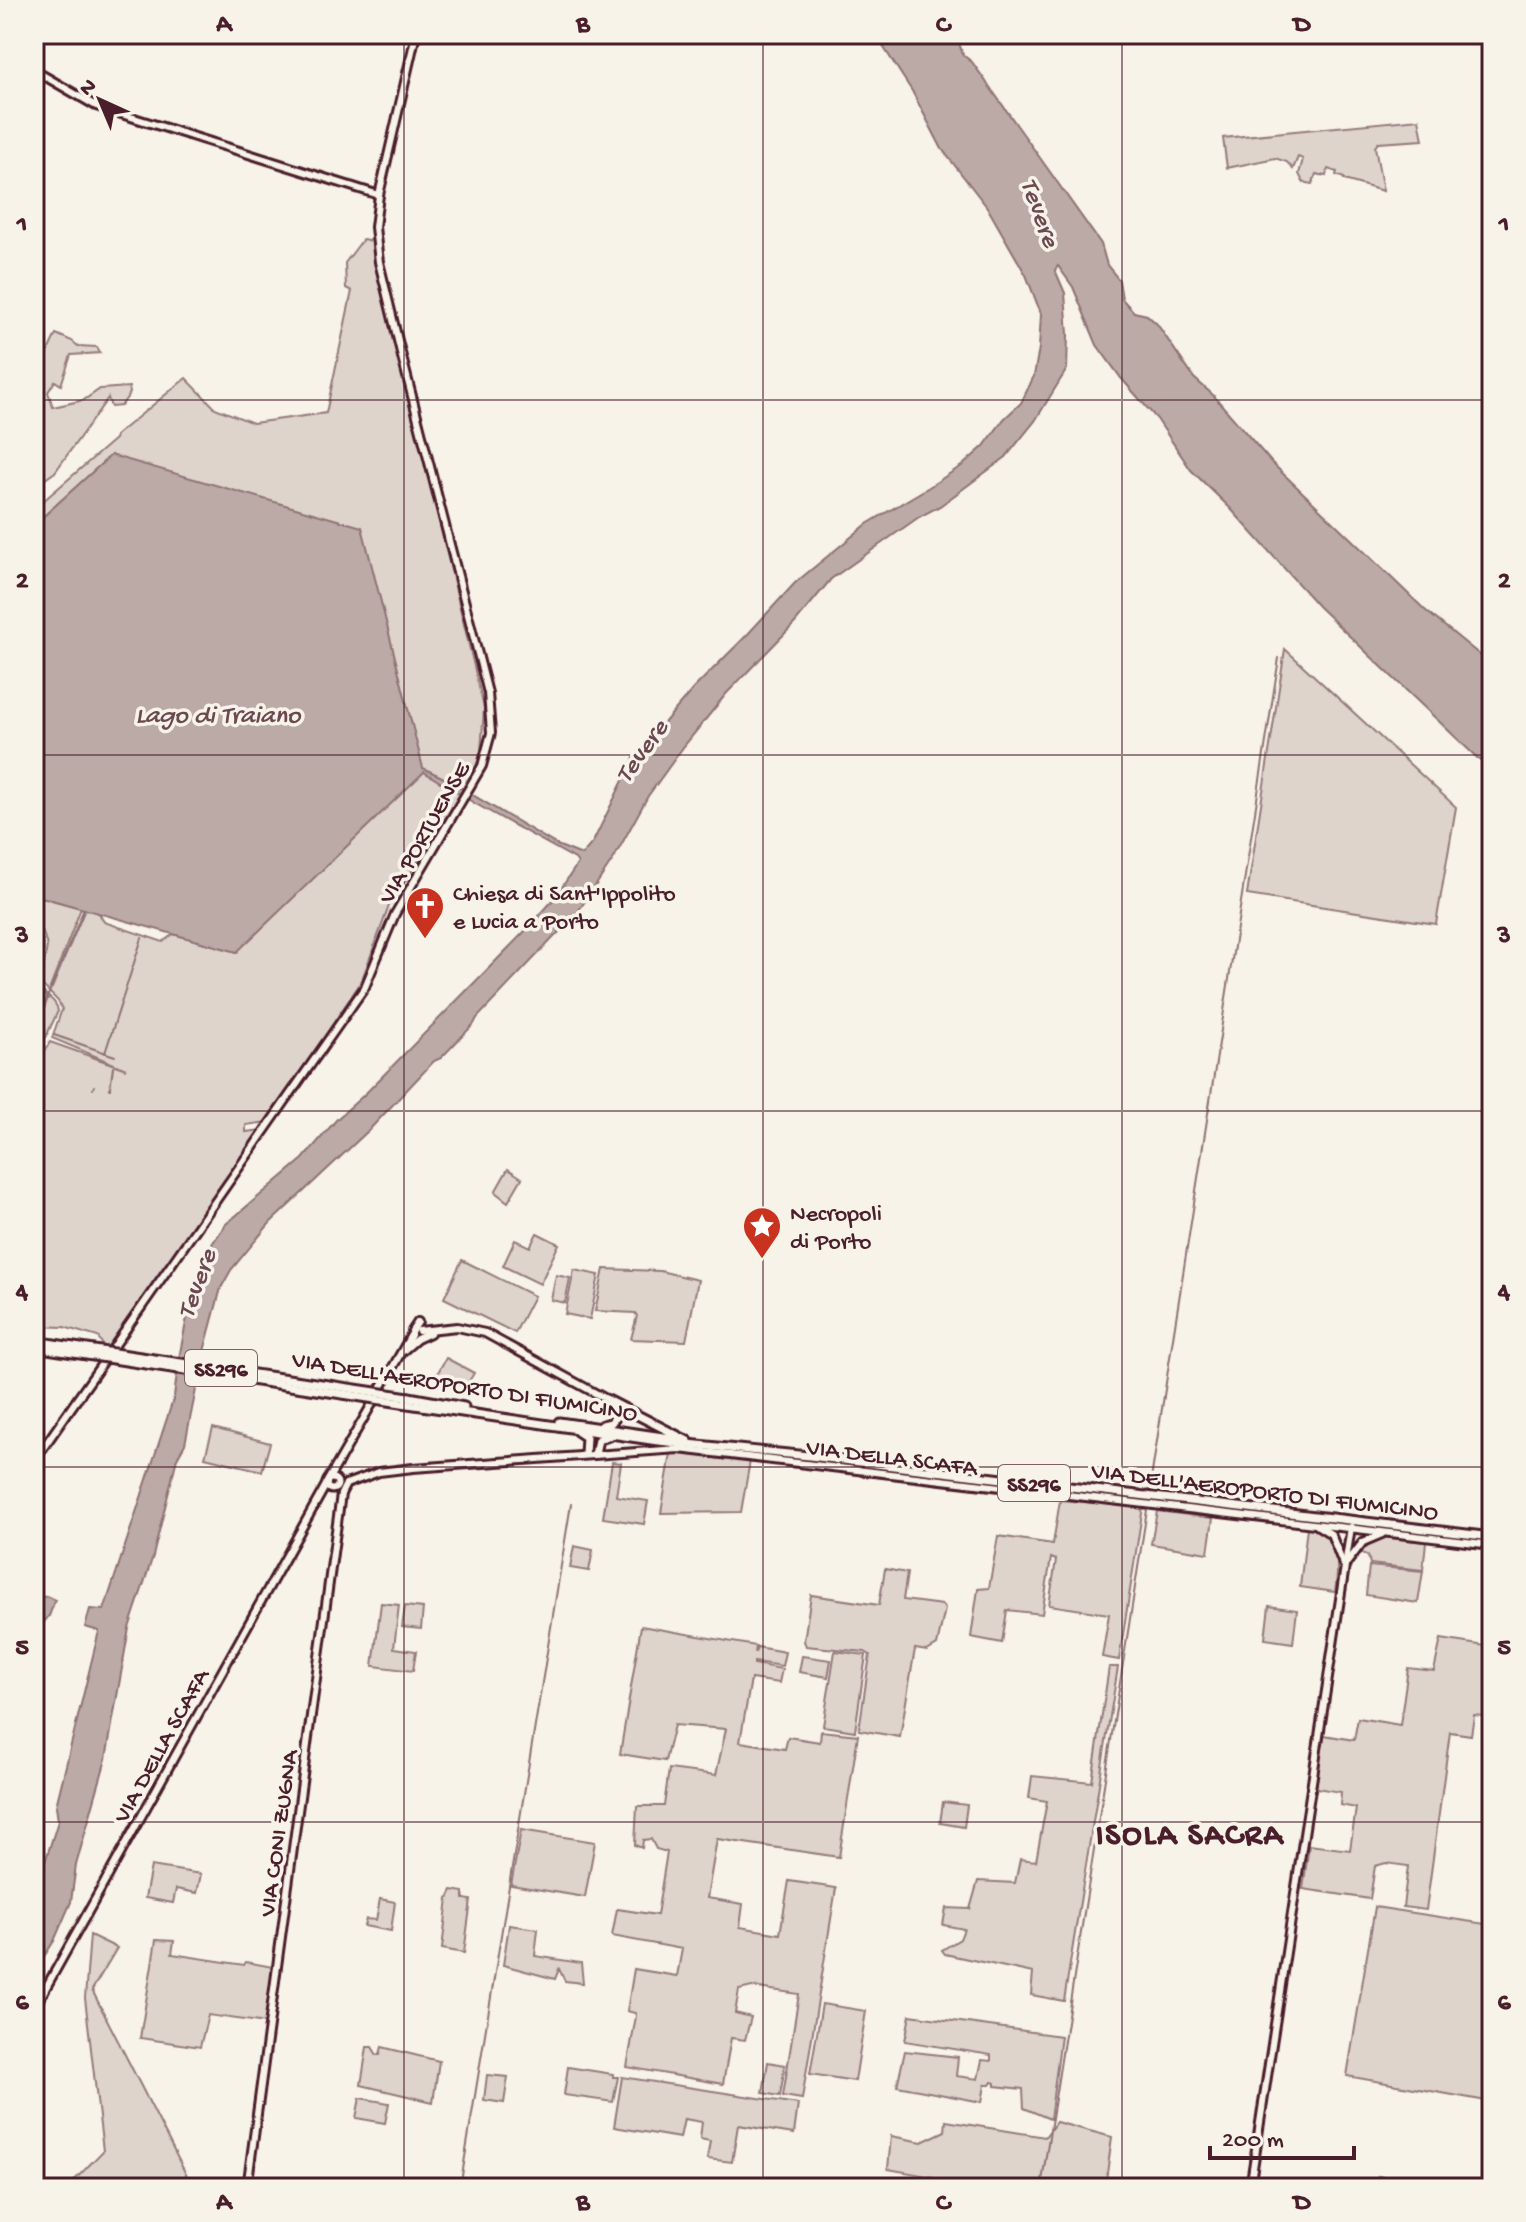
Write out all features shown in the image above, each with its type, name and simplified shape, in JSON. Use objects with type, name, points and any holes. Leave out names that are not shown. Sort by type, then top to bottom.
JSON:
[{"type":"main road","name":"VIA DELL'AEROPORTO DI FIUMICINO","points":[[34,1341],[563,1427],[747,1449]]},
{"type":"main road","name":"VIA DELL'AEROPORTO DI FIUMICINO","points":[[34,1347],[747,1449],[1352,1524],[1492,1537]]},
{"type":"main road","points":[[588,1425],[613,1422],[617,1415],[608,1400]]},
{"type":"main road","points":[[608,1400],[688,1441]]},
{"type":"main road","points":[[563,1427],[584,1435],[587,1441],[585,1454]]},
{"type":"main road","points":[[595,1453],[598,1440],[624,1436]]},
{"type":"street","name":"VIA PORTUENSE","points":[[34,1461],[365,987],[395,914],[471,788],[489,746],[490,701],[379,262],[375,220],[379,195],[416,34]]},
{"type":"street","points":[[34,70],[96,106],[379,195]]},
{"type":"street","points":[[381,1388],[399,1355],[416,1334],[418,1322]]},
{"type":"street","points":[[416,1334],[467,1328],[485,1333],[608,1400]]},
{"type":"street","name":"VIA DELLA SCAFA","points":[[34,2009],[372,1404]]},
{"type":"street","name":"VIA DELLA SCAFA","points":[[346,1484],[379,1472],[595,1453],[679,1449],[1314,1524],[1352,1524],[1389,1533],[1492,1545]]},
{"type":"street","points":[[319,1498],[337,1487],[336,1468]]},
{"type":"street","points":[[341,1494],[328,1488],[327,1482],[333,1478],[346,1484]]},
{"type":"street","name":"VIA CONI ZUGNA","points":[[247,2188],[341,1494],[346,1484]]},
{"type":"street","points":[[1314,1524],[1331,1534],[1344,1568]]},
{"type":"street","points":[[1250,2188],[1352,1524]]},
{"type":"street","points":[[1344,1568],[1363,1542],[1378,1534],[1389,1533]]},
{"type":"shaded area","points":[[1419,119],[1423,140],[1378,143],[1375,147],[1383,191],[1344,180],[1336,175],[1337,172],[1328,169],[1326,176],[1316,174],[1312,184],[1303,182],[1299,174],[1303,159],[1298,157],[1293,169],[1287,162],[1275,158],[1227,168],[1223,138]]},
{"type":"shaded area","points":[[363,239],[372,241],[484,708],[481,752],[472,778],[389,906],[361,982],[267,1122],[246,1125],[246,1132],[262,1130],[109,1347],[104,1347],[98,1337],[64,1327],[34,1326],[34,1069],[50,1042],[126,1069],[52,1038],[62,1009],[41,984],[47,946],[43,932],[34,927],[34,895],[81,908],[50,988],[85,909],[99,913],[104,922],[163,942],[173,934],[237,952],[111,455],[34,525],[34,509],[116,435],[186,378],[215,408],[253,423],[326,413],[352,291],[346,288],[345,263]]},
{"type":"shaded area","points":[[56,334],[78,346],[97,347],[100,353],[71,355],[61,385],[55,381],[48,392],[53,407],[84,400],[100,389],[129,387],[130,393],[121,406],[111,407],[108,398],[55,472],[34,487],[37,421],[34,374]]},
{"type":"shaded area","points":[[1285,649],[1456,807],[1436,924],[1247,895]]},
{"type":"shaded area","points":[[34,930],[40,935],[44,948],[38,985],[55,1003],[58,1011],[34,1062],[37,1029],[48,998],[43,995],[34,1019]]},
{"type":"shaded area","points":[[508,1169],[522,1178],[508,1202],[495,1192]]},
{"type":"shaded area","points":[[537,1233],[559,1244],[540,1284],[503,1266],[515,1240],[530,1247]]},
{"type":"shaded area","points":[[462,1260],[534,1296],[515,1333],[444,1298]]},
{"type":"shaded area","points":[[604,1269],[660,1271],[698,1280],[686,1341],[631,1339],[637,1316],[635,1313],[595,1311]]},
{"type":"shaded area","points":[[574,1270],[599,1275],[590,1319],[565,1314]]},
{"type":"shaded area","points":[[556,1275],[570,1278],[565,1303],[551,1300]]},
{"type":"shaded area","points":[[446,1358],[474,1373],[465,1388],[437,1374]]},
{"type":"shaded area","points":[[213,1428],[270,1443],[262,1471],[205,1457]]},
{"type":"shaded area","points":[[671,1453],[750,1461],[741,1512],[661,1513]]},
{"type":"shaded area","points":[[612,1462],[621,1463],[616,1496],[648,1501],[644,1524],[603,1518]]},
{"type":"shaded area","points":[[1060,1500],[1143,1507],[1119,1660],[1102,1657],[1109,1614],[1049,1605],[1056,1560],[1051,1558],[1042,1614],[1007,1610],[1002,1643],[971,1637],[978,1589],[989,1588],[998,1536],[1053,1544]]},
{"type":"shaded area","points":[[1157,1511],[1213,1518],[1208,1553],[1151,1544]]},
{"type":"shaded area","points":[[1307,1527],[1318,1530],[1332,1543],[1337,1561],[1335,1592],[1300,1587]]},
{"type":"shaded area","points":[[1383,1537],[1426,1542],[1423,1570],[1370,1564],[1368,1556],[1360,1552]]},
{"type":"shaded area","points":[[574,1546],[593,1550],[589,1571],[570,1568]]},
{"type":"shaded area","points":[[1369,1566],[1423,1571],[1418,1603],[1366,1595]]},
{"type":"shaded area","points":[[885,1569],[907,1573],[903,1600],[942,1605],[945,1609],[937,1645],[927,1651],[915,1649],[900,1737],[859,1730],[870,1655],[806,1646],[804,1641],[811,1595],[879,1605]]},
{"type":"shaded area","points":[[381,1603],[399,1605],[394,1648],[416,1651],[413,1671],[373,1666]]},
{"type":"shaded area","points":[[405,1606],[423,1608],[421,1629],[402,1627]]},
{"type":"shaded area","points":[[1269,1606],[1297,1610],[1293,1643],[1265,1639]]},
{"type":"shaded area","points":[[641,1626],[756,1646],[755,1653],[757,1647],[785,1652],[782,1666],[754,1662],[782,1669],[779,1683],[751,1679],[740,1742],[785,1749],[788,1737],[820,1742],[821,1731],[858,1735],[839,1857],[717,1839],[707,1898],[743,1904],[740,1927],[780,1934],[789,1881],[836,1888],[802,2099],[783,2096],[799,1994],[752,1987],[739,1990],[735,2013],[751,2017],[745,2040],[731,2038],[723,2084],[627,2067],[636,2016],[627,2011],[634,1969],[677,1976],[682,1949],[612,1936],[617,1909],[657,1915],[667,1852],[656,1849],[651,1839],[643,1840],[642,1848],[635,1845],[637,1806],[664,1806],[669,1769],[716,1775],[726,1729],[674,1725],[665,1761],[620,1754]]},
{"type":"shaded area","points":[[1441,1639],[1492,1647],[1492,1717],[1474,1715],[1471,1735],[1450,1732],[1426,1910],[1403,1907],[1408,1866],[1386,1863],[1375,1866],[1370,1899],[1303,1889],[1309,1845],[1350,1850],[1356,1808],[1340,1805],[1341,1792],[1316,1788],[1324,1735],[1354,1740],[1358,1718],[1400,1725],[1408,1668],[1434,1671]]},
{"type":"shaded area","points":[[835,1651],[866,1655],[855,1731],[823,1726]]},
{"type":"shaded area","points":[[802,1656],[831,1660],[828,1677],[799,1672]]},
{"type":"shaded area","points":[[1109,1667],[1118,1667],[1064,2001],[1031,1995],[1033,1973],[945,1954],[942,1950],[960,1939],[964,1929],[943,1925],[946,1908],[970,1909],[978,1881],[1015,1883],[1020,1859],[1036,1861],[1047,1801],[1029,1798],[1032,1776],[1092,1782]]},
{"type":"shaded area","points":[[943,1802],[967,1805],[964,1827],[940,1823]]},
{"type":"shaded area","points":[[521,1830],[595,1842],[585,1897],[511,1885]]},
{"type":"shaded area","points":[[151,1866],[201,1874],[197,1893],[176,1889],[173,1903],[145,1898]]},
{"type":"shaded area","points":[[452,1890],[464,1892],[464,1899],[471,1900],[464,1953],[442,1949],[448,1898]]},
{"type":"shaded area","points":[[380,1899],[395,1902],[391,1931],[364,1926],[366,1919],[376,1920]]},
{"type":"shaded area","points":[[1375,1907],[1492,1925],[1492,2102],[1347,2076]]},
{"type":"shaded area","points":[[509,1925],[538,1929],[535,1956],[581,1963],[583,1983],[565,1981],[559,1969],[555,1979],[503,1965]]},
{"type":"shaded area","points":[[90,1935],[117,1948],[92,1990],[193,2188],[67,2188],[103,2151],[85,1998]]},
{"type":"shaded area","points":[[156,1940],[174,1941],[172,1954],[273,1967],[266,2023],[208,2015],[200,2047],[140,2038]]},
{"type":"shaded area","points":[[822,2004],[866,2011],[855,2081],[810,2074]]},
{"type":"shaded area","points":[[910,2015],[1061,2036],[1050,2119],[1024,2108],[1023,2089],[995,2086],[992,2082],[985,2085],[982,2102],[897,2086],[905,2051],[958,2057],[956,2076],[978,2079],[982,2060],[991,2061],[991,2055],[905,2041]]},
{"type":"shaded area","points":[[367,2047],[372,2047],[377,2055],[382,2047],[439,2061],[433,2102],[361,2085]]},
{"type":"shaded area","points":[[768,2062],[785,2065],[780,2096],[763,2093]]},
{"type":"shaded area","points":[[568,2067],[618,2077],[613,2102],[564,2095]]},
{"type":"shaded area","points":[[487,2075],[508,2077],[504,2103],[484,2100]]},
{"type":"shaded area","points":[[622,2077],[798,2104],[794,2134],[738,2125],[732,2162],[707,2159],[710,2141],[700,2139],[702,2122],[684,2119],[680,2138],[614,2127]]},
{"type":"shaded area","points":[[360,2098],[389,2103],[385,2123],[356,2118]]},
{"type":"shaded area","points":[[946,2121],[1045,2137],[1056,2122],[1112,2137],[1105,2188],[932,2188],[933,2177],[888,2169],[891,2136],[922,2142],[945,2131]]},
{"type":"shaded area","points":[[1378,2176],[1416,2183],[1417,2185],[1376,2188]]},
{"type":"water","points":[[875,34],[956,34],[963,55],[972,62],[1101,244],[1107,265],[1119,280],[1122,299],[1134,312],[1147,315],[1157,324],[1194,378],[1213,395],[1272,463],[1425,610],[1492,665],[1492,772],[1319,607],[1230,508],[1191,470],[1157,419],[1097,345],[1073,287],[1058,266],[1055,270],[1065,293],[1067,369],[1035,421],[1006,457],[940,506],[919,517],[831,579],[795,623],[726,694],[684,746],[648,796],[614,858],[577,913],[441,1058],[434,1061],[369,1130],[270,1223],[231,1270],[221,1288],[203,1355],[185,1444],[177,1458],[153,1556],[129,1628],[106,1759],[76,1865],[71,1902],[54,1941],[34,1972],[34,1897],[58,1821],[56,1806],[99,1631],[85,1627],[90,1609],[104,1610],[174,1397],[191,1297],[212,1244],[226,1224],[303,1159],[337,1119],[531,925],[554,899],[578,863],[424,772],[237,952],[34,895],[34,525],[111,455],[362,527],[423,768],[557,845],[582,855],[593,842],[634,758],[693,689],[795,583],[867,524],[963,465],[984,446],[1004,419],[1021,403],[1034,376],[1041,314],[1026,275],[987,207],[942,149],[912,91]]},
{"type":"water","points":[[46,1596],[55,1600],[49,1616],[34,1634],[35,1606]]},
{"type":"waterway","points":[[1149,1492],[1279,658]]},
{"type":"waterway","points":[[34,1029],[84,909]]},
{"type":"waterway","points":[[105,1053],[142,938]]},
{"type":"waterway","points":[[54,1035],[115,1056]]},
{"type":"waterway","points":[[110,1089],[113,1067]]},
{"type":"waterway","points":[[460,2188],[571,1504]]},
{"type":"waterway","points":[[1041,2188],[1147,1510]]},
{"type":"place","name":"Chiesa di Sant'Ippolito e Lucia a Porto","points":[[425,940]]},
{"type":"place","name":"Necropoli di Porto","points":[[762,1260]]},
{"type":"district","name":"ISOLA SACRA","points":[[1190,1832]]},
{"type":"water label","name":"Tevere","points":[[1042,212]]},
{"type":"water label","name":"Lago di Traiano","points":[[218,713]]},
{"type":"water label","name":"Tevere","points":[[640,750]]},
{"type":"water label","name":"Tevere","points":[[195,1283]]}]
